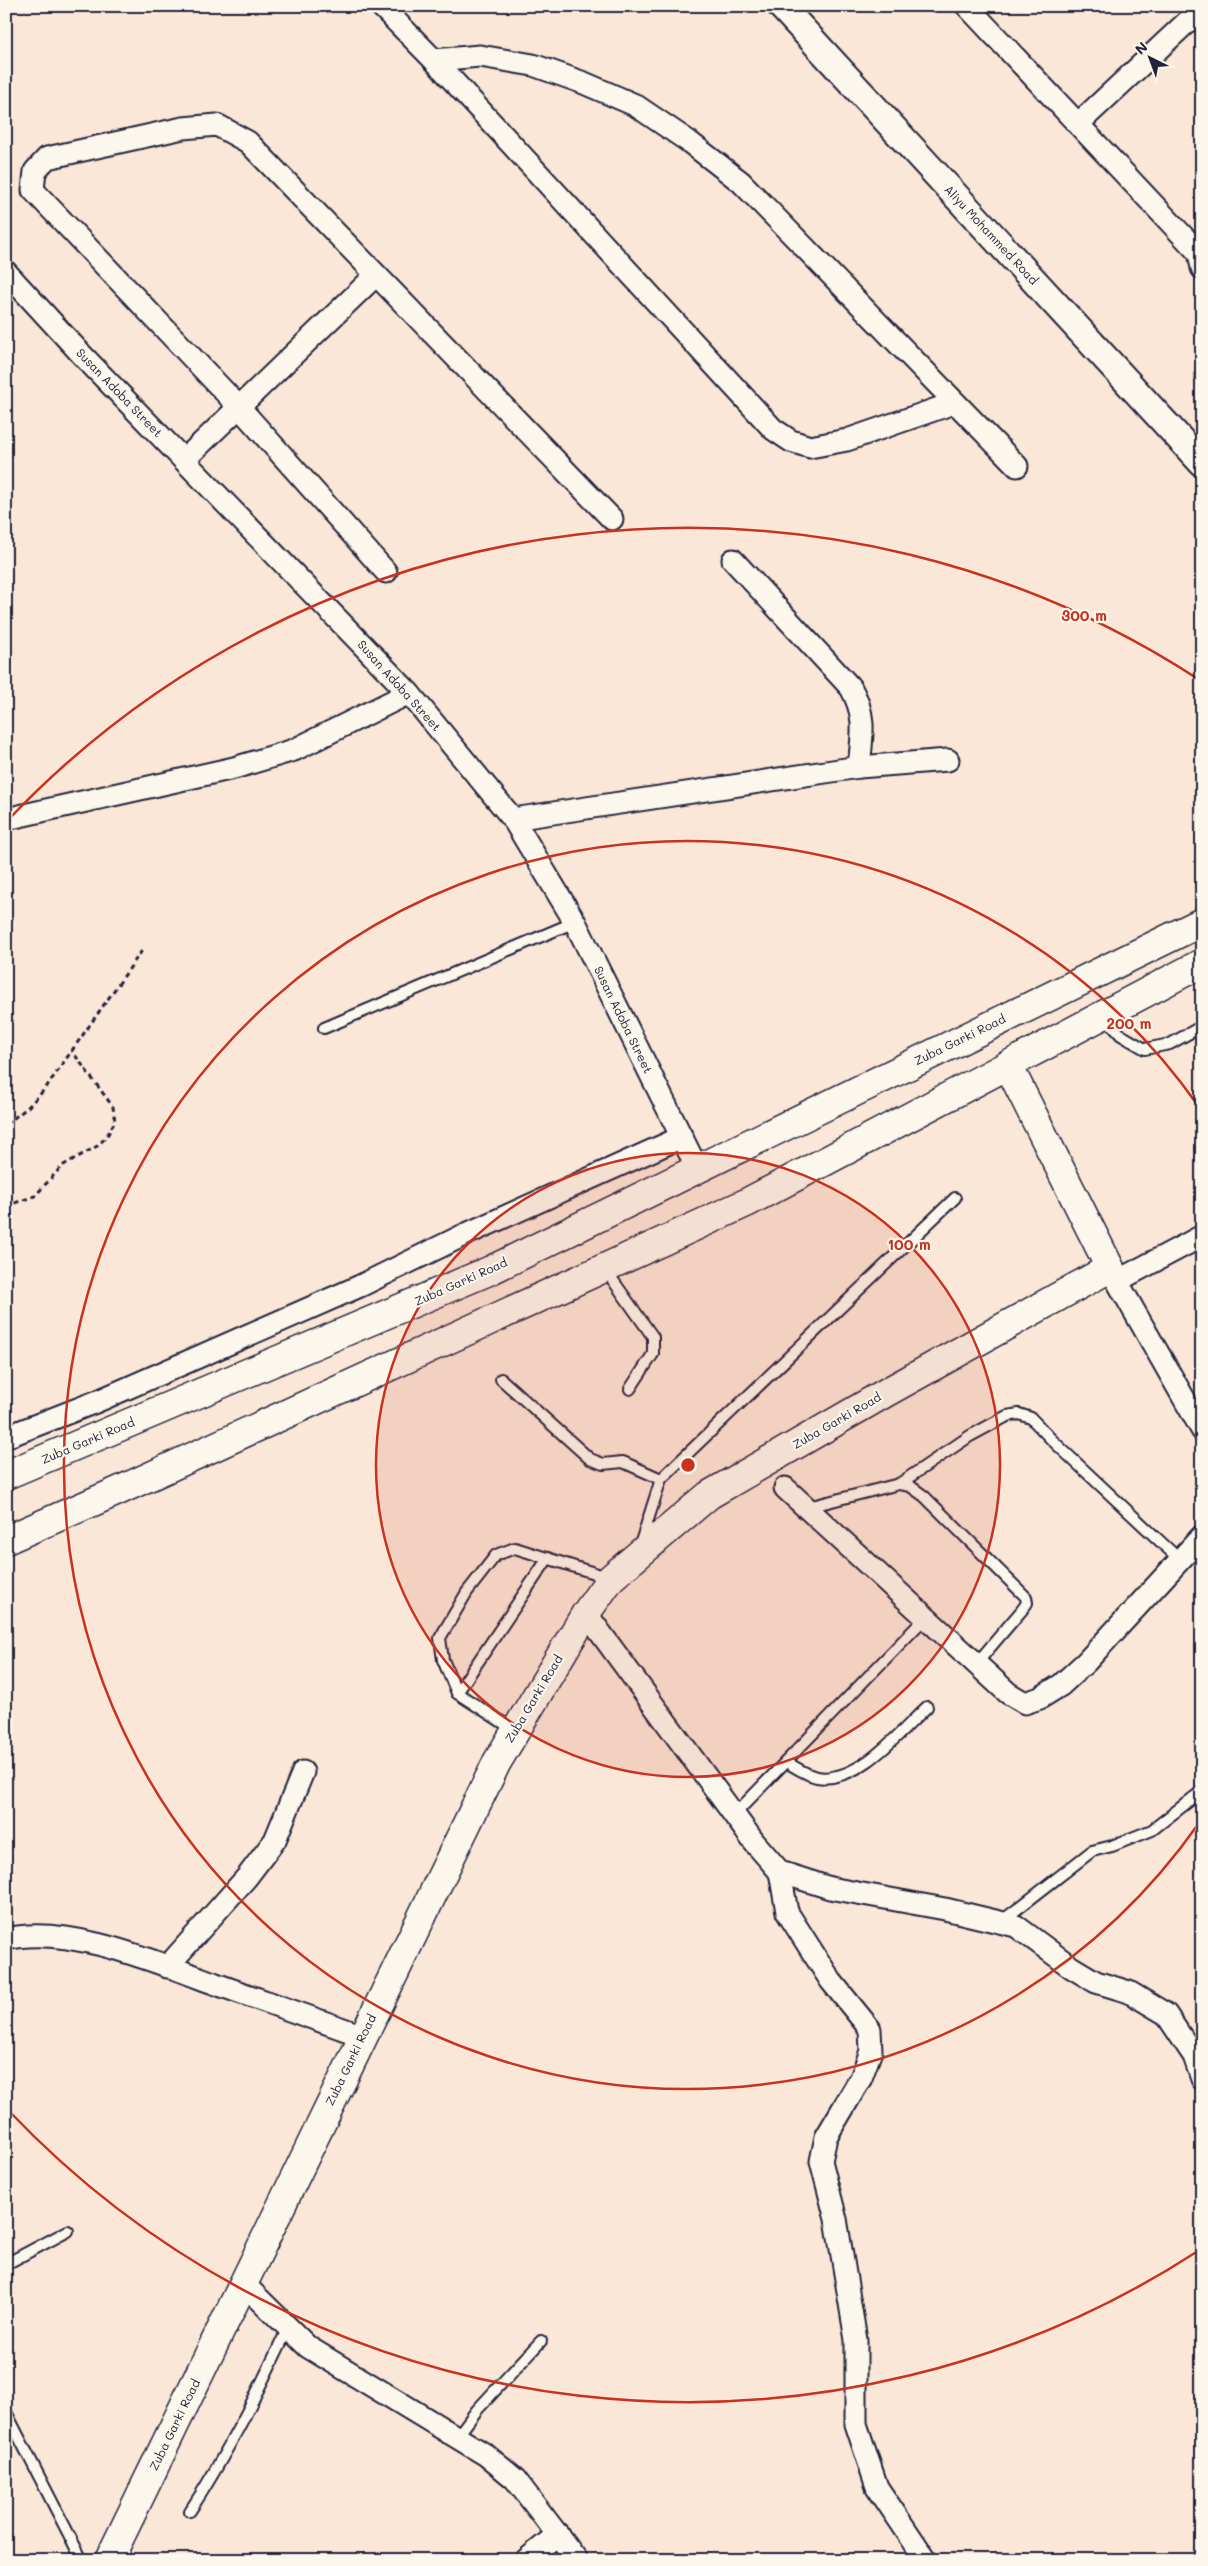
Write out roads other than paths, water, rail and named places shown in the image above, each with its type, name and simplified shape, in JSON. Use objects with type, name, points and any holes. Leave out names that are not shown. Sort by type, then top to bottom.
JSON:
[{"type":"main road","name":"Zuba Garki Road","points":[[6,1475],[492,1270],[1202,922]]},
{"type":"main road","points":[[6,1540],[118,1491],[746,1203],[1202,963]]},
{"type":"main road","points":[[1008,1065],[1114,1275]]},
{"type":"main road","name":"Zuba Garki Road","points":[[109,2560],[497,1762],[586,1613],[611,1578],[709,1495],[887,1392],[1114,1275]]},
{"type":"street","points":[[381,6],[434,60],[773,429],[790,441],[810,447],[847,440],[954,403]]},
{"type":"street","name":"Aliyu Mohammed Road","points":[[781,6],[1202,463]]},
{"type":"street","points":[[967,6],[1201,257]]},
{"type":"street","points":[[1078,124],[1202,8]]},
{"type":"street","points":[[434,60],[480,56],[533,65],[584,83],[634,105],[688,141],[741,182],[954,403],[1018,466]]},
{"type":"street","points":[[386,572],[239,407],[33,190],[35,171],[47,158],[183,128],[217,125],[248,142],[375,276],[612,519]]},
{"type":"street","name":"Susan Adoba Street","points":[[6,272],[84,357],[409,693],[513,819],[575,922],[697,1168]]},
{"type":"street","points":[[184,460],[375,276]]},
{"type":"street","points":[[733,560],[851,688],[860,704],[864,721],[859,767]]},
{"type":"street","points":[[6,819],[234,768],[294,750],[409,693]]},
{"type":"street","points":[[513,819],[859,767],[948,760]]},
{"type":"street","points":[[6,1437],[98,1401],[333,1298],[596,1174],[682,1137]]},
{"type":"street","points":[[1202,1236],[1114,1275],[1202,1430]]},
{"type":"street","points":[[785,1488],[1008,1693],[1025,1702],[1040,1698],[1061,1685],[1086,1662],[1202,1536]]},
{"type":"street","points":[[586,1613],[734,1815],[780,1872],[787,1912],[831,1981],[870,2029],[871,2051],[861,2078],[826,2137],[821,2161],[836,2219],[856,2340],[856,2424],[877,2487],[926,2560]]},
{"type":"street","points":[[167,1967],[247,1877],[275,1840],[303,1772]]},
{"type":"street","points":[[780,1872],[830,1888],[946,1909],[1016,1926],[1071,1967],[1096,1982],[1128,1992],[1166,2014],[1194,2056],[1202,2079]]},
{"type":"street","points":[[6,1939],[44,1936],[84,1940],[363,2036]]},
{"type":"street","points":[[243,2283],[308,2346],[486,2455],[515,2479],[577,2560]]},
{"type":"street","points":[[526,2560],[558,2534]]},
{"type":"lane","points":[[324,1028],[575,922]]},
{"type":"lane","points":[[1102,1015],[1121,1035],[1145,1049],[1170,1044],[1202,1026]]},
{"type":"lane","points":[[636,1558],[661,1478],[955,1198]]},
{"type":"lane","points":[[604,1268],[653,1337],[653,1354],[630,1389]]},
{"type":"lane","points":[[501,1379],[590,1459],[603,1464],[623,1462],[661,1478]]},
{"type":"lane","points":[[808,1508],[899,1484],[970,1436],[1007,1416],[1019,1414],[1031,1418],[1180,1560]]},
{"type":"lane","points":[[899,1484],[910,1486],[924,1496],[1026,1597],[1027,1603],[1022,1610],[976,1664]]},
{"type":"lane","points":[[516,1731],[457,1693],[443,1660],[440,1638],[467,1592],[496,1555],[515,1548],[611,1578]]},
{"type":"lane","points":[[457,1693],[548,1558]]},
{"type":"lane","points":[[734,1815],[926,1617]]},
{"type":"lane","points":[[786,1762],[814,1776],[831,1778],[853,1772],[927,1707]]},
{"type":"lane","points":[[1001,1922],[1092,1851],[1112,1846],[1152,1830],[1202,1791]]},
{"type":"lane","points":[[6,2264],[68,2231]]},
{"type":"lane","points":[[190,2511],[210,2481],[258,2391],[288,2328]]},
{"type":"lane","points":[[456,2438],[477,2410],[541,2341]]},
{"type":"lane","points":[[6,2412],[82,2560]]}]
